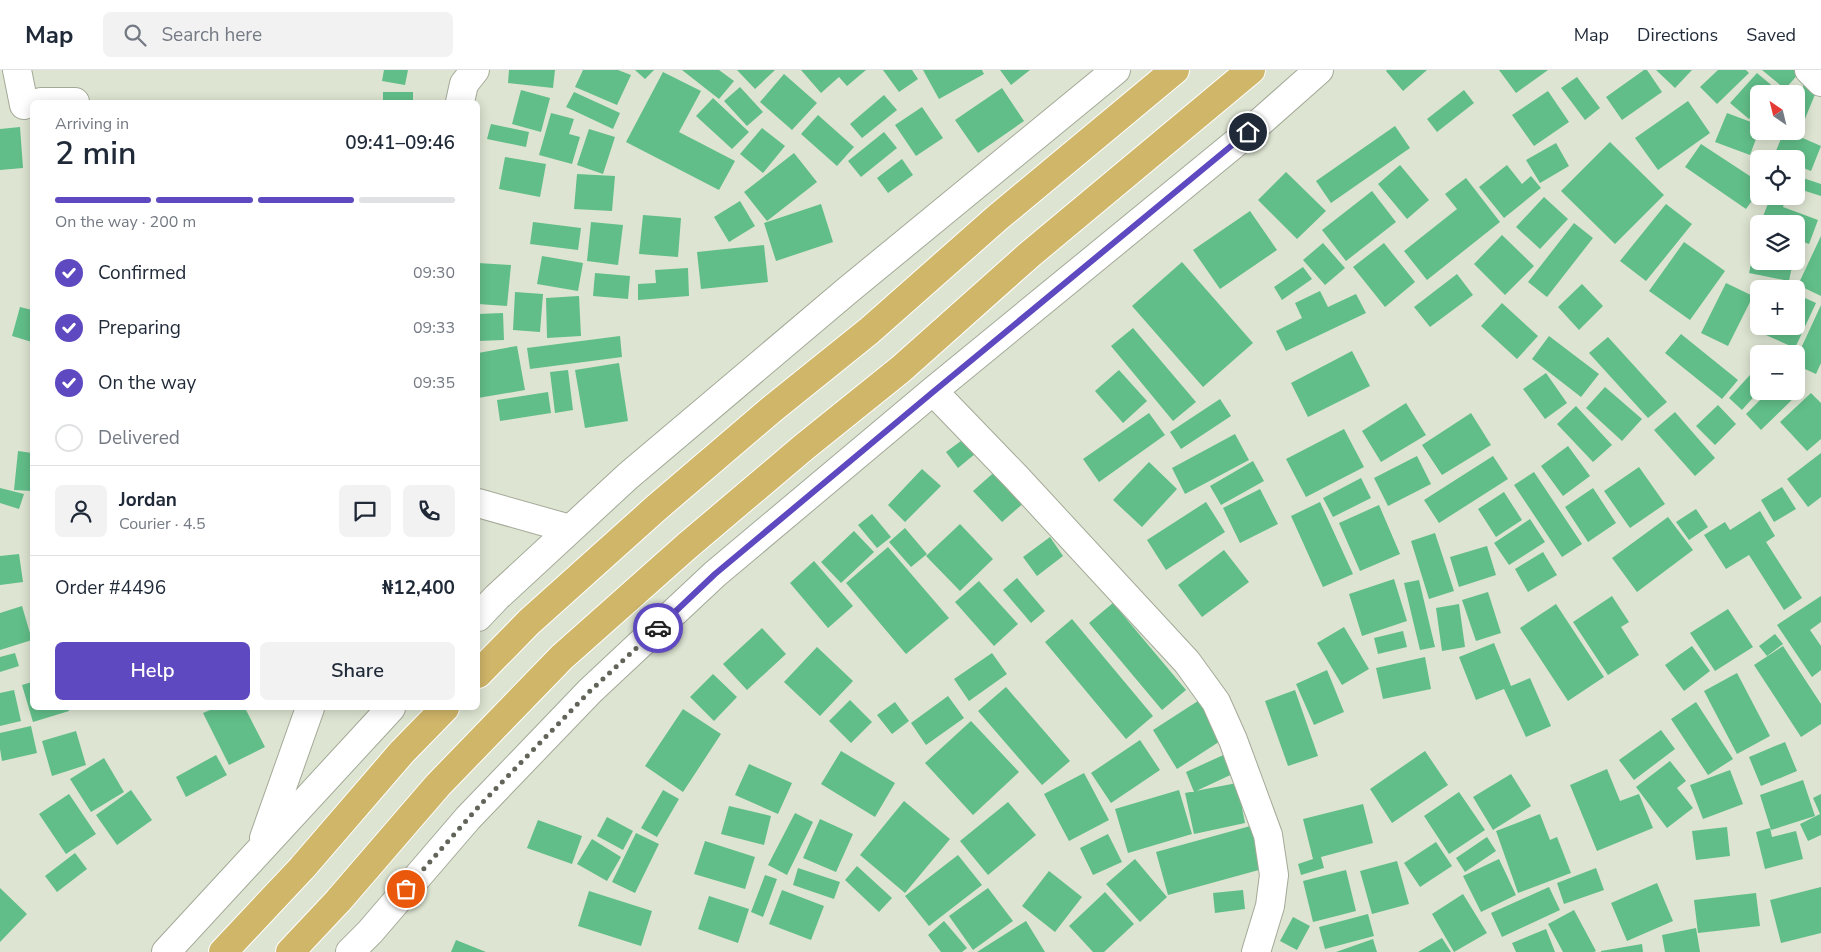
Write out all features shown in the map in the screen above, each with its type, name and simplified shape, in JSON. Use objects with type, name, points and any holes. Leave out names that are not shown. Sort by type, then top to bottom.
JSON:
[{"type":"highway","points":[[480,672],[529,622],[655,509],[772,409],[869,331],[997,218],[1175,70]]},
{"type":"highway","points":[[290,952],[338,901],[438,785],[562,657],[687,546],[901,369],[1029,255],[1251,70]]},
{"type":"highway","points":[[223,952],[302,868],[402,752],[443,710]]},
{"type":"street","points":[[17,70],[24,105]]},
{"type":"street","points":[[460,100],[464,84],[475,70]]},
{"type":"street","points":[[480,616],[497,597],[628,476],[848,290],[1116,70]]},
{"type":"street","points":[[350,952],[370,932],[468,818],[590,691],[715,574],[1248,132],[1319,70]]},
{"type":"street","points":[[1809,70],[1821,82]]},
{"type":"street","points":[[933,392],[1016,477],[1187,662],[1216,702],[1233,740],[1268,835],[1274,875],[1270,906],[1256,952]]},
{"type":"street","points":[[480,503],[570,529]]},
{"type":"street","points":[[260,849],[309,710]]},
{"type":"street","points":[[166,952],[389,710]]},
{"type":"building","points":[[384,70],[408,70],[405,85],[382,81]]},
{"type":"building","points":[[509,70],[555,70],[553,88],[508,83]]},
{"type":"building","points":[[583,70],[618,70],[631,75],[617,105],[575,87]]},
{"type":"building","points":[[635,70],[654,70],[645,79]]},
{"type":"building","points":[[682,70],[719,70],[734,81],[719,99]]},
{"type":"building","points":[[737,70],[775,70],[755,89]]},
{"type":"building","points":[[801,70],[866,70],[847,86],[839,77],[821,93]]},
{"type":"building","points":[[883,70],[912,70],[918,79],[899,92]]},
{"type":"building","points":[[923,70],[982,70],[984,74],[939,99]]},
{"type":"building","points":[[1000,70],[1030,70],[1011,85]]},
{"type":"building","points":[[1387,70],[1427,70],[1403,91]]},
{"type":"building","points":[[1499,70],[1548,70],[1516,93]]},
{"type":"building","points":[[1644,70],[1647,70],[1662,92],[1622,120],[1606,97]]},
{"type":"building","points":[[1656,70],[1692,70],[1675,88]]},
{"type":"building","points":[[1718,70],[1746,70],[1749,73],[1717,104],[1700,87]]},
{"type":"building","points":[[1762,70],[1802,70],[1789,85],[1780,85]]},
{"type":"building","points":[[663,72],[701,91],[679,132],[735,161],[719,190],[626,142]]},
{"type":"building","points":[[1757,73],[1771,85],[1750,85],[1749,119],[1730,103]]},
{"type":"building","points":[[784,74],[817,103],[792,130],[760,102]]},
{"type":"building","points":[[1577,77],[1600,108],[1585,120],[1561,88]]},
{"type":"building","points":[[1805,82],[1818,87],[1805,119],[1805,85]]},
{"type":"building","points":[[740,87],[763,112],[747,126],[724,101]]},
{"type":"building","points":[[1002,88],[1024,121],[978,153],[955,120]]},
{"type":"building","points":[[521,90],[550,98],[541,132],[512,124]]},
{"type":"building","points":[[1464,90],[1474,103],[1437,132],[1427,119]]},
{"type":"building","points":[[1548,91],[1569,122],[1534,146],[1512,115]]},
{"type":"building","points":[[383,92],[413,92],[413,100],[383,100]]},
{"type":"building","points":[[574,92],[620,113],[613,129],[566,107]]},
{"type":"building","points":[[884,95],[897,110],[862,138],[850,124]]},
{"type":"building","points":[[713,98],[749,132],[732,149],[696,116]]},
{"type":"building","points":[[1688,101],[1710,133],[1658,170],[1635,138]]},
{"type":"building","points":[[922,107],[943,138],[916,156],[895,125]]},
{"type":"building","points":[[551,113],[574,119],[569,134],[580,137],[572,164],[539,155]]},
{"type":"building","points":[[1727,113],[1750,122],[1750,140],[1756,140],[1752,150],[1750,150],[1750,155],[1715,142]]},
{"type":"building","points":[[818,115],[854,147],[837,166],[801,134]]},
{"type":"building","points":[[491,124],[529,132],[526,147],[487,139]]},
{"type":"building","points":[[1395,126],[1410,148],[1331,203],[1316,181]]},
{"type":"building","points":[[20,127],[23,168],[0,170],[0,129]]},
{"type":"building","points":[[762,128],[785,146],[763,173],[740,154]]},
{"type":"building","points":[[589,129],[615,137],[603,174],[577,165]]},
{"type":"building","points":[[884,132],[897,148],[861,177],[848,161]]},
{"type":"building","points":[[1805,139],[1821,146],[1811,171],[1805,169],[1805,150],[1776,150],[1780,140]]},
{"type":"building","points":[[1610,142],[1664,195],[1615,244],[1561,191]]},
{"type":"building","points":[[1556,143],[1569,166],[1540,183],[1526,160]]},
{"type":"building","points":[[1701,144],[1750,176],[1750,203],[1746,209],[1685,167]]},
{"type":"building","points":[[794,153],[817,182],[767,221],[744,192]]},
{"type":"building","points":[[505,157],[546,164],[540,197],[499,189]]},
{"type":"building","points":[[902,159],[913,175],[888,193],[877,178]]},
{"type":"building","points":[[1400,165],[1429,200],[1407,219],[1378,184]]},
{"type":"building","points":[[1507,165],[1522,184],[1531,176],[1541,188],[1504,218],[1479,187]]},
{"type":"building","points":[[1286,172],[1326,211],[1297,239],[1258,200]]},
{"type":"building","points":[[577,174],[615,176],[612,211],[574,209]]},
{"type":"building","points":[[1466,178],[1500,222],[1427,280],[1404,251],[1457,209],[1445,194]]},
{"type":"building","points":[[1805,179],[1821,184],[1821,196],[1805,191]]},
{"type":"building","points":[[1372,191],[1396,222],[1346,261],[1322,230]]},
{"type":"building","points":[[1544,197],[1568,219],[1540,249],[1516,227]]},
{"type":"building","points":[[740,201],[755,226],[729,242],[714,217]]},
{"type":"building","points":[[821,204],[833,242],[776,261],[764,223]]},
{"type":"building","points":[[1666,204],[1692,224],[1646,281],[1620,261]]},
{"type":"building","points":[[1767,205],[1784,205],[1783,207],[1805,215],[1764,215]]},
{"type":"building","points":[[1250,211],[1277,250],[1220,289],[1193,250]]},
{"type":"building","points":[[643,215],[681,218],[678,257],[639,254]]},
{"type":"building","points":[[1805,215],[1818,220],[1809,244],[1805,242]]},
{"type":"building","points":[[533,222],[581,228],[578,250],[530,244]]},
{"type":"building","points":[[591,222],[623,225],[618,265],[587,261]]},
{"type":"building","points":[[1574,223],[1593,238],[1547,297],[1528,282]]},
{"type":"building","points":[[1502,235],[1534,266],[1505,295],[1474,264]]},
{"type":"building","points":[[1821,236],[1821,296],[1805,288],[1805,280],[1800,280]]},
{"type":"building","points":[[1684,242],[1725,271],[1690,320],[1649,291]]},
{"type":"building","points":[[1323,243],[1345,268],[1325,285],[1303,260]]},
{"type":"building","points":[[1384,243],[1415,282],[1385,307],[1353,267]]},
{"type":"building","points":[[764,245],[768,282],[701,289],[697,252]]},
{"type":"building","points":[[542,256],[583,263],[578,291],[537,284]]},
{"type":"building","points":[[1182,262],[1253,343],[1203,387],[1132,306]]},
{"type":"building","points":[[480,263],[511,265],[507,306],[480,304]]},
{"type":"building","points":[[1303,267],[1312,279],[1282,300],[1274,287]]},
{"type":"building","points":[[688,268],[689,296],[638,300],[638,284],[656,283],[655,270]]},
{"type":"building","points":[[1750,268],[1791,270],[1789,280],[1749,273]]},
{"type":"building","points":[[595,273],[630,276],[628,299],[593,296]]},
{"type":"building","points":[[1457,274],[1473,295],[1430,327],[1414,307]]},
{"type":"building","points":[[1726,283],[1750,295],[1750,302],[1728,346],[1701,333]]},
{"type":"building","points":[[1582,284],[1603,306],[1579,330],[1558,307]]},
{"type":"building","points":[[1320,291],[1328,307],[1356,294],[1366,313],[1286,351],[1276,331],[1302,318],[1295,303]]},
{"type":"building","points":[[515,292],[543,294],[540,332],[513,330]]},
{"type":"building","points":[[579,296],[581,336],[547,338],[546,298]]},
{"type":"building","points":[[1805,298],[1816,303],[1805,327]]},
{"type":"building","points":[[1502,303],[1538,336],[1517,359],[1481,326]]},
{"type":"building","points":[[1821,305],[1821,363],[1816,374],[1805,369],[1805,345],[1802,345]]},
{"type":"building","points":[[20,307],[30,310],[30,341],[12,336]]},
{"type":"building","points":[[503,313],[504,340],[480,341],[480,314]]},
{"type":"building","points":[[1133,328],[1196,402],[1173,421],[1111,346]]},
{"type":"building","points":[[1681,334],[1738,380],[1722,399],[1665,353]]},
{"type":"building","points":[[1766,335],[1801,335],[1796,345],[1788,345]]},
{"type":"building","points":[[620,336],[622,357],[530,369],[527,348]]},
{"type":"building","points":[[1549,336],[1599,374],[1581,397],[1532,359]]},
{"type":"building","points":[[1608,337],[1667,402],[1648,418],[1589,353]]},
{"type":"building","points":[[517,346],[525,390],[480,398],[480,353]]},
{"type":"building","points":[[1352,351],[1370,386],[1308,417],[1291,383]]},
{"type":"building","points":[[619,363],[628,421],[585,428],[575,370]]},
{"type":"building","points":[[568,370],[573,410],[555,413],[550,372]]},
{"type":"building","points":[[1119,370],[1147,401],[1123,423],[1095,391]]},
{"type":"building","points":[[1546,373],[1567,403],[1545,419],[1523,389]]},
{"type":"building","points":[[1750,375],[1751,400],[1742,410],[1729,398]]},
{"type":"building","points":[[1605,387],[1642,419],[1622,441],[1586,408]]},
{"type":"building","points":[[548,392],[551,413],[500,421],[497,400]]},
{"type":"building","points":[[1811,393],[1821,403],[1821,439],[1807,451],[1780,422]]},
{"type":"building","points":[[1220,399],[1231,416],[1181,449],[1170,432]]},
{"type":"building","points":[[1760,400],[1792,400],[1761,430],[1746,414]]},
{"type":"building","points":[[1406,403],[1426,435],[1381,462],[1362,431]]},
{"type":"building","points":[[1718,405],[1736,424],[1715,445],[1696,426]]},
{"type":"building","points":[[1576,406],[1612,445],[1593,462],[1557,424]]},
{"type":"building","points":[[1675,412],[1715,458],[1695,476],[1654,430]]},
{"type":"building","points":[[1149,413],[1165,435],[1099,482],[1083,459]]},
{"type":"building","points":[[1471,413],[1491,445],[1442,475],[1422,445]]},
{"type":"building","points":[[1344,429],[1364,467],[1306,497],[1286,459]]},
{"type":"building","points":[[1235,434],[1249,460],[1185,494],[1172,468]]},
{"type":"building","points":[[969,435],[981,449],[958,468],[946,452]]},
{"type":"building","points":[[1568,446],[1590,476],[1563,496],[1541,466]]},
{"type":"building","points":[[18,451],[30,453],[30,491],[14,490]]},
{"type":"building","points":[[1821,453],[1821,497],[1808,507],[1787,479]]},
{"type":"building","points":[[1417,456],[1431,484],[1388,506],[1374,478]]},
{"type":"building","points":[[1493,456],[1508,479],[1439,523],[1424,500]]},
{"type":"building","points":[[1253,461],[1264,481],[1221,505],[1210,486]]},
{"type":"building","points":[[1149,462],[1177,489],[1142,527],[1113,500]]},
{"type":"building","points":[[1639,467],[1665,504],[1630,528],[1604,491]]},
{"type":"building","points":[[999,468],[1027,500],[1002,522],[973,491]]},
{"type":"building","points":[[922,469],[941,486],[905,522],[888,505]]},
{"type":"building","points":[[1534,472],[1582,544],[1562,557],[1514,485]]},
{"type":"building","points":[[1361,478],[1371,498],[1333,517],[1323,498]]},
{"type":"building","points":[[1782,487],[1796,509],[1774,522],[1761,500]]},
{"type":"building","points":[[0,488],[24,494],[19,509],[0,503]]},
{"type":"building","points":[[1593,488],[1616,523],[1588,542],[1565,507]]},
{"type":"building","points":[[1260,489],[1278,524],[1240,543],[1223,508]]},
{"type":"building","points":[[1504,492],[1522,520],[1496,537],[1478,509]]},
{"type":"building","points":[[1206,502],[1225,532],[1166,570],[1147,540]]},
{"type":"building","points":[[1320,502],[1353,574],[1323,587],[1291,516]]},
{"type":"building","points":[[1379,505],[1400,554],[1360,571],[1339,523]]},
{"type":"building","points":[[1696,509],[1708,527],[1689,540],[1676,522]]},
{"type":"building","points":[[1760,511],[1775,536],[1766,542],[1802,598],[1784,610],[1749,555],[1726,569],[1704,535],[1725,522],[1730,530]]},
{"type":"building","points":[[872,514],[891,537],[877,548],[858,525]]},
{"type":"building","points":[[1668,517],[1693,550],[1637,592],[1612,558]]},
{"type":"building","points":[[1530,519],[1545,542],[1509,565],[1494,543]]},
{"type":"building","points":[[960,524],[993,559],[960,591],[926,556]]},
{"type":"building","points":[[905,528],[927,554],[911,567],[889,542]]},
{"type":"building","points":[[854,531],[874,552],[841,583],[821,562]]},
{"type":"building","points":[[1435,533],[1454,591],[1429,599],[1411,541]]},
{"type":"building","points":[[1050,537],[1063,556],[1037,576],[1023,557]]},
{"type":"building","points":[[1487,546],[1496,575],[1459,587],[1450,557]]},
{"type":"building","points":[[888,547],[949,618],[906,654],[846,583]]},
{"type":"building","points":[[1224,550],[1249,582],[1202,617],[1178,585]]},
{"type":"building","points":[[1543,552],[1557,575],[1528,592],[1515,569]]},
{"type":"building","points":[[19,554],[23,582],[0,585],[0,556]]},
{"type":"building","points":[[814,561],[853,606],[828,628],[790,583]]},
{"type":"building","points":[[1017,578],[1045,611],[1031,623],[1003,590]]},
{"type":"building","points":[[1394,579],[1407,621],[1362,636],[1349,594]]},
{"type":"building","points":[[1419,580],[1435,647],[1420,650],[1404,583]]},
{"type":"building","points":[[979,581],[1018,624],[994,646],[955,602]]},
{"type":"building","points":[[1488,592],[1501,633],[1476,641],[1462,600]]},
{"type":"building","points":[[1612,596],[1629,622],[1621,627],[1639,655],[1608,675],[1573,622]]},
{"type":"building","points":[[1821,596],[1821,622],[1810,630],[1821,646],[1821,670],[1812,677],[1777,625]]},
{"type":"building","points":[[1113,603],[1186,690],[1162,710],[1089,623]]},
{"type":"building","points":[[1459,604],[1465,647],[1442,651],[1436,608]]},
{"type":"building","points":[[1556,604],[1604,677],[1568,701],[1520,628]]},
{"type":"building","points":[[22,606],[30,633],[30,641],[0,650],[0,613]]},
{"type":"building","points":[[1728,609],[1753,647],[1715,671],[1690,633]]},
{"type":"building","points":[[1072,619],[1153,716],[1126,739],[1045,642]]},
{"type":"building","points":[[1344,627],[1369,669],[1342,685],[1317,643]]},
{"type":"building","points":[[762,628],[786,654],[747,690],[723,664]]},
{"type":"building","points":[[1403,631],[1407,647],[1378,654],[1374,638]]},
{"type":"building","points":[[1775,634],[1783,644],[1767,656],[1759,646]]},
{"type":"building","points":[[1494,643],[1511,686],[1530,678],[1551,726],[1526,737],[1504,689],[1476,700],[1459,657]]},
{"type":"building","points":[[1692,646],[1710,671],[1684,691],[1665,665]]},
{"type":"building","points":[[1783,646],[1821,704],[1821,724],[1801,737],[1754,665]]},
{"type":"building","points":[[817,647],[853,681],[820,716],[784,682]]},
{"type":"building","points":[[15,653],[19,666],[0,672],[0,657]]},
{"type":"building","points":[[992,653],[1007,674],[969,701],[954,679]]},
{"type":"building","points":[[1425,657],[1431,689],[1383,699],[1376,668]]},
{"type":"building","points":[[1327,670],[1344,712],[1314,725],[1296,684]]},
{"type":"building","points":[[1737,673],[1770,736],[1737,754],[1704,691]]},
{"type":"building","points":[[713,674],[737,697],[714,721],[690,697]]},
{"type":"building","points":[[30,683],[30,710],[69,711],[33,722],[22,685]]},
{"type":"building","points":[[1006,687],[1070,761],[1042,785],[978,711]]},
{"type":"building","points":[[14,690],[21,721],[0,726],[0,693]]},
{"type":"building","points":[[1295,690],[1318,756],[1288,766],[1265,701]]},
{"type":"building","points":[[948,696],[964,718],[926,745],[911,723]]},
{"type":"building","points":[[1201,699],[1225,738],[1177,769],[1153,730]]},
{"type":"building","points":[[850,700],[872,722],[851,743],[829,721]]},
{"type":"building","points":[[895,702],[909,721],[892,734],[877,715]]},
{"type":"building","points":[[1696,702],[1733,759],[1708,775],[1671,719]]},
{"type":"building","points":[[683,709],[721,734],[683,792],[645,766]]},
{"type":"building","points":[[210,710],[246,710],[265,747],[229,765],[203,713]]},
{"type":"building","points":[[971,721],[1019,772],[973,815],[925,763]]},
{"type":"building","points":[[31,726],[37,753],[2,761],[0,733]]},
{"type":"building","points":[[1661,730],[1675,749],[1634,780],[1619,760]]},
{"type":"building","points":[[76,731],[86,765],[52,776],[42,741]]},
{"type":"building","points":[[1140,740],[1160,770],[1111,803],[1091,773]]},
{"type":"building","points":[[1785,742],[1797,771],[1761,786],[1749,757]]},
{"type":"building","points":[[841,751],[895,783],[875,817],[821,784]]},
{"type":"building","points":[[1425,751],[1448,785],[1392,823],[1370,789]]},
{"type":"building","points":[[1230,752],[1239,771],[1194,792],[1186,772]]},
{"type":"building","points":[[216,755],[227,775],[186,797],[176,777]]},
{"type":"building","points":[[104,758],[124,792],[91,812],[70,779]]},
{"type":"building","points":[[1670,761],[1686,781],[1677,788],[1693,808],[1667,828],[1636,787]]},
{"type":"building","points":[[749,764],[792,783],[778,814],[735,795]]},
{"type":"building","points":[[1607,769],[1620,801],[1639,794],[1653,828],[1597,851],[1570,785]]},
{"type":"building","points":[[1730,770],[1743,804],[1703,819],[1690,785]]},
{"type":"building","points":[[1084,773],[1109,820],[1069,841],[1044,794]]},
{"type":"building","points":[[1511,774],[1531,806],[1493,830],[1473,797]]},
{"type":"building","points":[[1803,780],[1815,816],[1771,830],[1760,795]]},
{"type":"building","points":[[1237,783],[1245,823],[1194,834],[1185,793]]},
{"type":"building","points":[[131,790],[152,820],[117,845],[96,815]]},
{"type":"building","points":[[663,790],[679,799],[657,837],[641,828]]},
{"type":"building","points":[[1179,790],[1192,834],[1128,853],[1115,809]]},
{"type":"building","points":[[1459,792],[1485,830],[1449,854],[1424,816]]},
{"type":"building","points":[[69,794],[96,834],[66,854],[39,814]]},
{"type":"building","points":[[1821,794],[1821,835],[1808,841],[1800,824],[1820,814],[1813,798]]},
{"type":"building","points":[[904,801],[950,839],[905,893],[860,855]]},
{"type":"building","points":[[1008,802],[1036,835],[988,875],[960,841]]},
{"type":"building","points":[[1363,804],[1373,843],[1321,857],[1324,868],[1301,875],[1298,864],[1313,859],[1303,819]]},
{"type":"building","points":[[729,806],[771,816],[764,845],[721,834]]},
{"type":"building","points":[[795,813],[813,822],[787,875],[768,865]]},
{"type":"building","points":[[1540,814],[1550,840],[1557,837],[1571,873],[1518,893],[1496,831]]},
{"type":"building","points":[[607,817],[633,831],[623,850],[597,836]]},
{"type":"building","points":[[820,819],[853,834],[836,872],[803,858]]},
{"type":"building","points":[[538,820],[582,836],[572,864],[527,848]]},
{"type":"building","points":[[1254,825],[1266,868],[1168,895],[1156,852]]},
{"type":"building","points":[[1727,827],[1730,856],[1696,860],[1692,831]]},
{"type":"building","points":[[1770,828],[1772,837],[1796,831],[1803,859],[1765,869],[1756,832]]},
{"type":"building","points":[[636,833],[659,844],[635,893],[612,882]]},
{"type":"building","points":[[1108,834],[1122,862],[1093,875],[1080,848]]},
{"type":"building","points":[[1487,837],[1496,851],[1465,872],[1456,858]]},
{"type":"building","points":[[592,839],[621,857],[607,881],[577,864]]},
{"type":"building","points":[[705,841],[755,857],[745,889],[694,874]]},
{"type":"building","points":[[1436,842],[1452,866],[1420,887],[1404,863]]},
{"type":"building","points":[[75,853],[87,869],[57,892],[45,876]]},
{"type":"building","points":[[958,855],[982,885],[929,926],[905,896]]},
{"type":"building","points":[[1135,859],[1167,897],[1140,922],[1106,884]]},
{"type":"building","points":[[1499,859],[1516,895],[1481,912],[1463,876]]},
{"type":"building","points":[[1397,861],[1409,904],[1372,914],[1360,871]]},
{"type":"building","points":[[857,866],[892,898],[879,912],[845,880]]},
{"type":"building","points":[[798,868],[840,882],[834,899],[793,885]]},
{"type":"building","points":[[1596,868],[1604,890],[1564,904],[1557,883]]},
{"type":"building","points":[[1346,870],[1356,911],[1313,922],[1303,881]]},
{"type":"building","points":[[1049,871],[1082,897],[1055,932],[1022,906]]},
{"type":"building","points":[[765,875],[777,879],[763,917],[751,912]]},
{"type":"building","points":[[1657,883],[1673,921],[1627,941],[1611,903]]},
{"type":"building","points":[[1549,887],[1560,910],[1502,937],[1491,913]]},
{"type":"building","points":[[1821,887],[1821,933],[1781,943],[1770,900]]},
{"type":"building","points":[[0,888],[27,914],[0,942]]},
{"type":"building","points":[[988,888],[1013,921],[973,950],[949,916]]},
{"type":"building","points":[[782,890],[824,906],[811,940],[769,924]]},
{"type":"building","points":[[1243,890],[1245,909],[1215,913],[1213,893]]},
{"type":"building","points":[[589,891],[652,911],[641,946],[578,926]]},
{"type":"building","points":[[1105,892],[1134,924],[1104,952],[1093,952],[1069,926]]},
{"type":"building","points":[[1756,893],[1760,926],[1698,933],[1694,900]]},
{"type":"building","points":[[1463,894],[1487,933],[1454,952],[1432,914]]},
{"type":"building","points":[[709,896],[749,909],[738,943],[698,929]]},
{"type":"building","points":[[1574,910],[1596,951],[1563,952],[1548,924]]},
{"type":"building","points":[[1368,914],[1374,936],[1325,949],[1319,927]]},
{"type":"building","points":[[1293,917],[1310,926],[1297,950],[1280,941]]},
{"type":"building","points":[[944,921],[967,948],[962,952],[941,952],[928,935]]},
{"type":"building","points":[[1026,921],[1045,952],[977,952]]},
{"type":"building","points":[[1696,928],[1700,952],[1665,952],[1662,935]]},
{"type":"building","points":[[1546,929],[1555,952],[1516,952],[1512,943]]},
{"type":"building","points":[[1442,938],[1451,952],[1418,952]]},
{"type":"building","points":[[1373,939],[1377,952],[1336,952]]},
{"type":"building","points":[[456,940],[486,952],[451,952]]},
{"type":"building","points":[[1642,944],[1643,952],[1601,952],[1601,951]]},
{"type":"way so far","points":[[406,889],[481,804],[590,691],[658,628]]},
{"type":"route","points":[[658,628],[715,574],[1248,132]]}]
